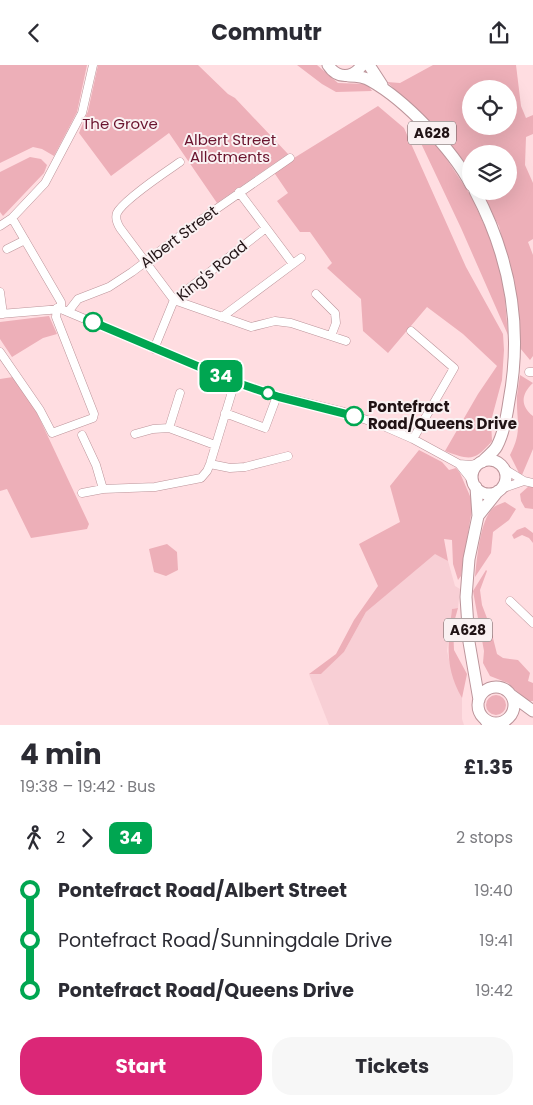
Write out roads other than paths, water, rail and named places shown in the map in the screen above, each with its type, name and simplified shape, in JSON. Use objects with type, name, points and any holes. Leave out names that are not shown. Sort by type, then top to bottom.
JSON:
[{"type":"highway","points":[[349,76],[359,70],[362,65]]},
{"type":"highway","name":"A628","points":[[369,65],[384,89]]},
{"type":"highway","name":"A628","points":[[329,67],[337,74],[370,80],[384,89],[421,121],[439,141],[462,173]]},
{"type":"highway","name":"A628","points":[[480,200],[498,241],[508,278],[515,339],[514,372],[506,414],[497,446],[473,472],[478,516],[469,559],[466,597],[469,642],[479,700],[479,711],[487,722],[498,723],[531,711]]},
{"type":"highway","name":"A628","points":[[478,516],[500,490],[506,479],[497,446]]},
{"type":"highway","points":[[481,463],[494,461],[502,467]]},
{"type":"highway","points":[[475,485],[479,490],[489,494],[500,490]]},
{"type":"highway","name":"A628","points":[[474,671],[484,681],[496,688],[503,689],[531,711]]},
{"type":"highway","points":[[479,700],[485,691],[496,688]]},
{"type":"highway","points":[[506,720],[512,713],[513,703],[509,694]]},
{"type":"street","points":[[0,226],[12,219],[45,183],[82,113],[93,65]]},
{"type":"street","name":"Albert Street","points":[[62,310],[78,299],[113,285],[240,192],[290,158]]},
{"type":"street","points":[[180,162],[126,202],[117,212],[117,223],[174,300],[251,327],[275,321],[291,323],[346,341]]},
{"type":"street","points":[[240,192],[293,264]]},
{"type":"street","points":[[0,352],[40,409],[52,433],[94,418],[56,317],[62,310],[61,302],[12,219]]},
{"type":"street","name":"King's Road","points":[[154,349],[174,300],[266,228]]},
{"type":"street","points":[[7,249],[25,240]]},
{"type":"street","points":[[222,317],[301,258]]},
{"type":"street","points":[[0,292],[2,314],[62,310],[235,382],[277,396],[341,411],[381,425],[413,439],[459,464],[471,465],[481,463]]},
{"type":"street","points":[[316,294],[335,313],[336,323],[331,336]]},
{"type":"street","points":[[411,331],[454,368],[413,439]]},
{"type":"street","points":[[82,493],[103,489],[155,487],[200,478],[210,463],[235,382]]},
{"type":"street","points":[[169,428],[180,393]]},
{"type":"street","points":[[225,413],[265,427],[277,396]]},
{"type":"street","points":[[135,434],[153,429],[169,428],[216,445]]},
{"type":"street","points":[[82,435],[99,472],[103,489]]},
{"type":"street","points":[[210,463],[230,468],[246,467],[288,455]]},
{"type":"street","points":[[459,464],[475,485]]},
{"type":"street","points":[[502,467],[524,481],[533,483]]},
{"type":"street","points":[[500,490],[524,481]]},
{"type":"street","points":[[510,601],[533,623]]},
{"type":"place","name":"Pontefract Road/Queens Drive","points":[[354,416]]},
{"type":"park label","name":"The Grove","points":[[120,124]]},
{"type":"park label","name":"Albert Street Allotments","points":[[230,148]]}]
